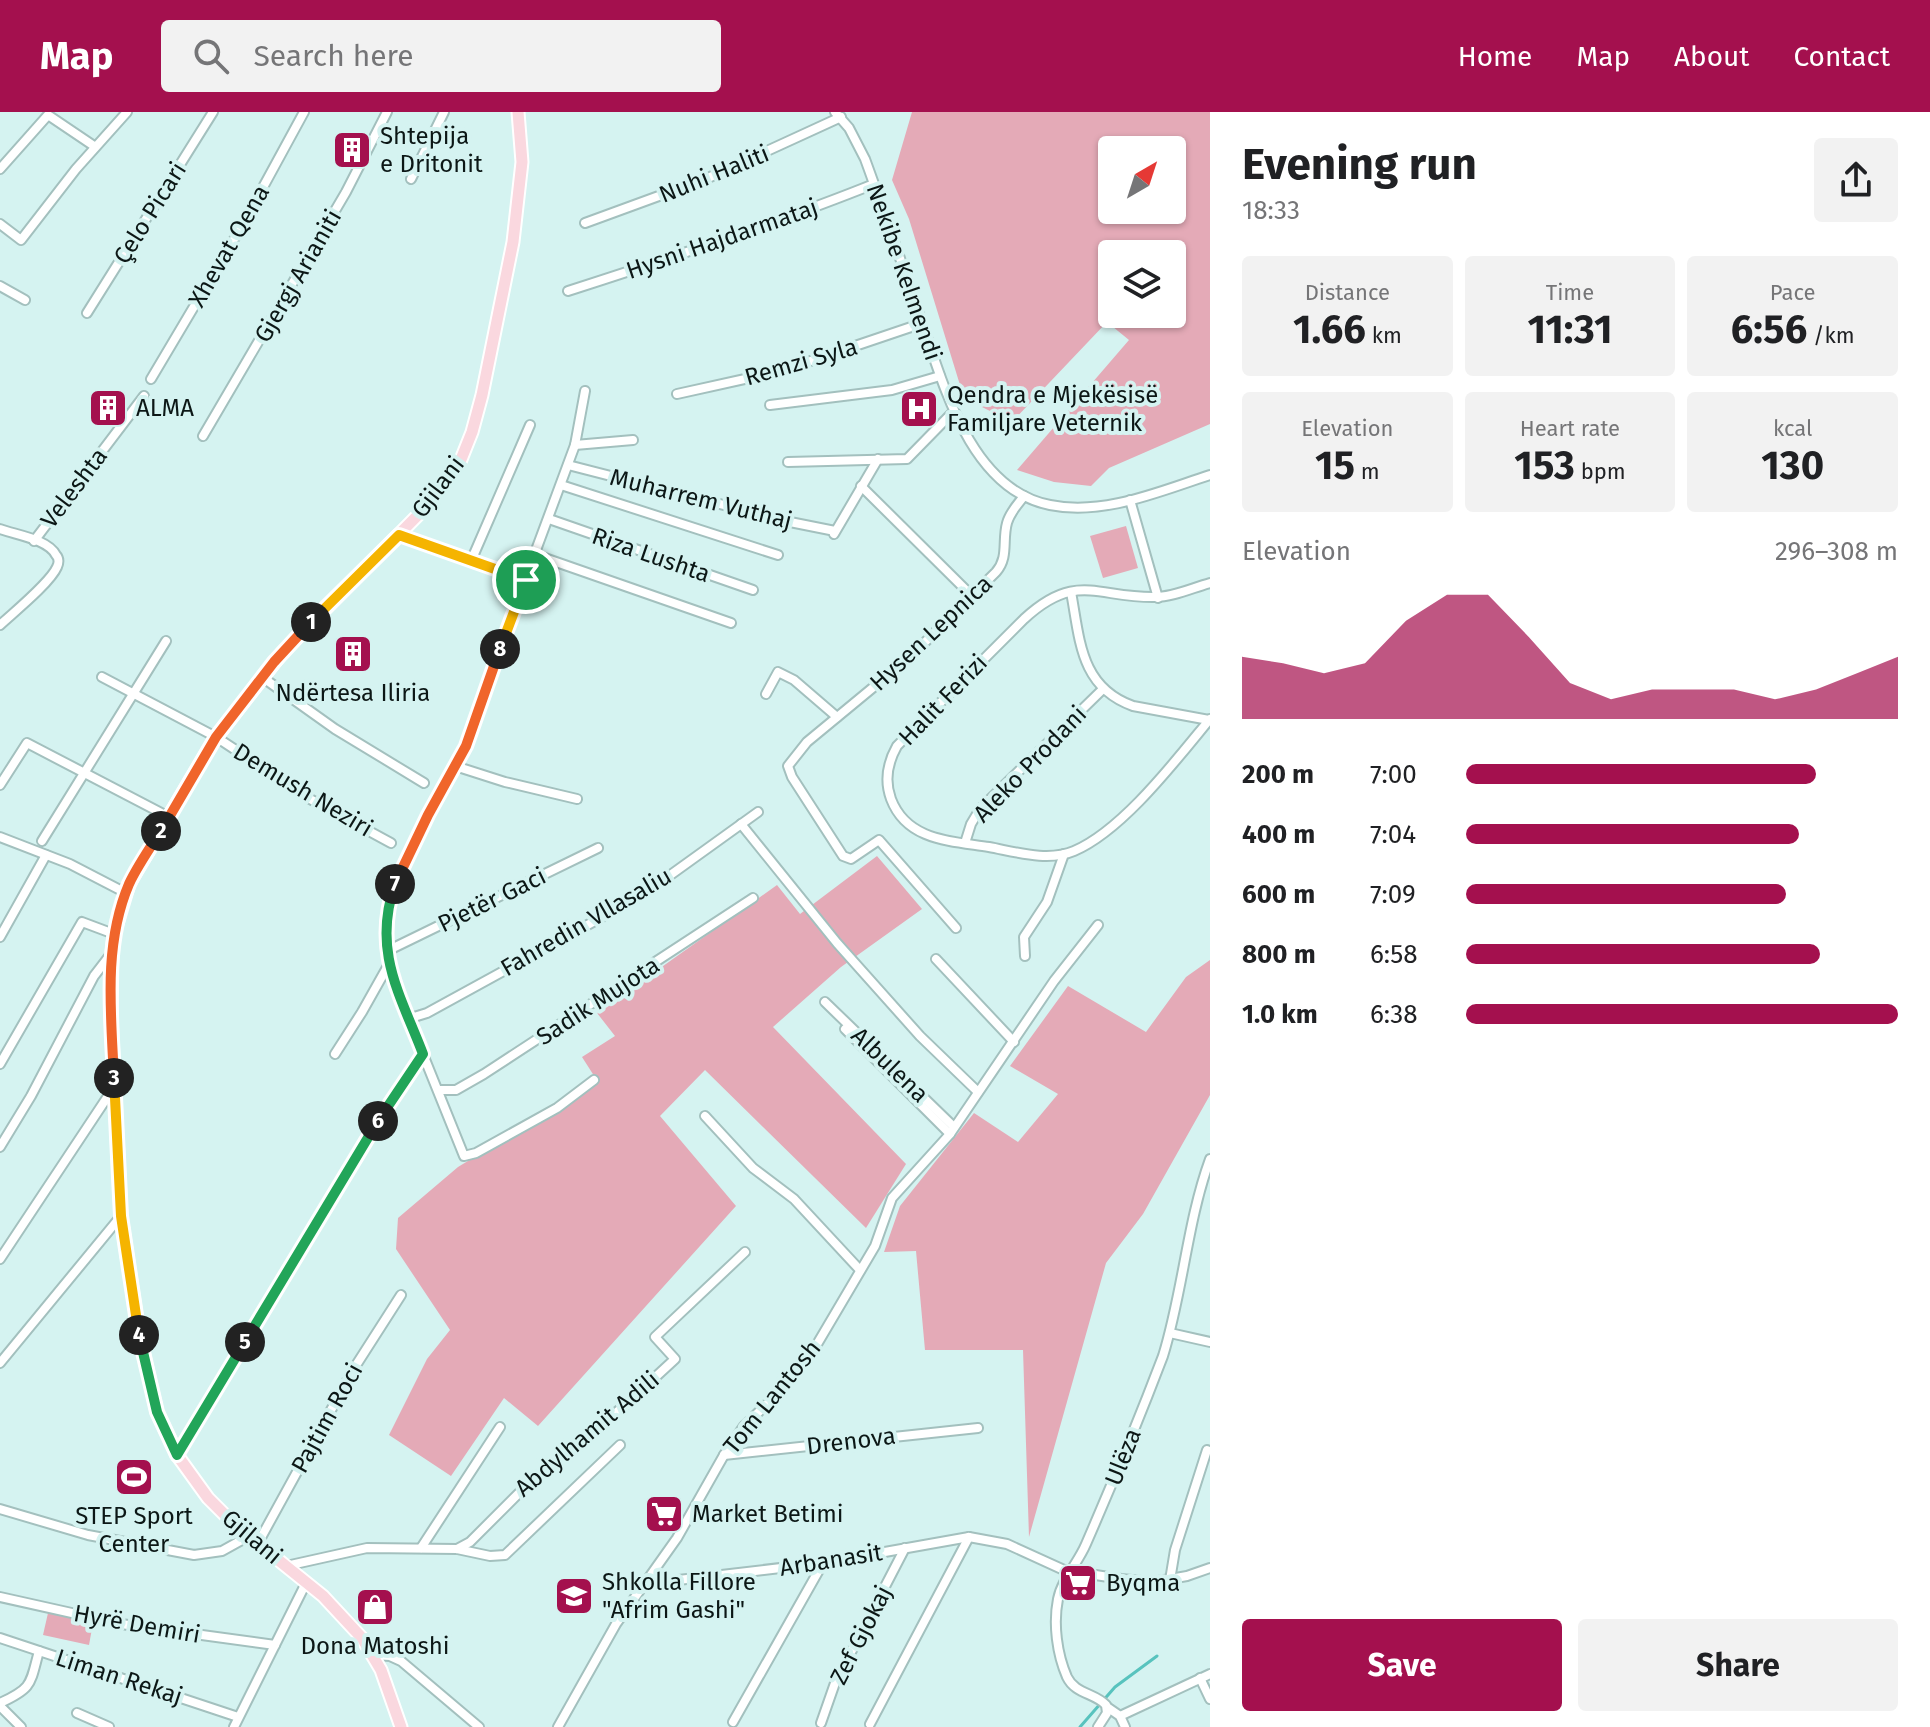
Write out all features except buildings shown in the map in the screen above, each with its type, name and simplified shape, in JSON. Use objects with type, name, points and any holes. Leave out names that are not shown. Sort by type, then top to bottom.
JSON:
[{"type":"main road","name":"Gjilani","points":[[401,1727],[374,1655],[338,1610],[253,1540],[208,1498],[177,1455],[157,1412],[130,1286],[121,1216],[111,1017],[112,953],[114,934],[133,876],[216,737],[301,632],[399,535],[451,477],[472,432],[499,317],[522,162],[518,112]]},
{"type":"street","points":[[0,224],[21,240],[94,146],[127,112]]},
{"type":"street","name":"Çelo Picari","points":[[87,313],[213,112]]},
{"type":"street","name":"Xhevat Qena","points":[[151,379],[304,112]]},
{"type":"street","name":"Gjergj Arianiti","points":[[203,436],[346,192],[387,112]]},
{"type":"street","points":[[411,179],[444,112]]},
{"type":"street","name":"Nekibe Kelmendi","points":[[838,114],[856,141],[874,184],[954,411],[969,439],[992,470],[1024,496],[1048,505],[1069,507],[1130,500],[1210,475]]},
{"type":"street","name":"Nuhi Haliti","points":[[585,223],[708,178],[838,114]]},
{"type":"street","points":[[0,169],[48,115],[94,146]]},
{"type":"street","name":"Hysni Hajdarmataj","points":[[568,291],[720,239],[777,223],[874,184]]},
{"type":"street","points":[[0,286],[25,300]]},
{"type":"street","name":"Remzi Syla","points":[[677,394],[791,368],[923,323]]},
{"type":"street","points":[[770,405],[892,390],[940,376]]},
{"type":"street","points":[[585,391],[575,445],[469,739],[399,873],[387,911],[385,934],[398,996],[464,1156],[476,1153],[557,1108],[594,1080]]},
{"type":"street","name":"Veleshta","points":[[34,541],[144,396]]},
{"type":"street","points":[[788,462],[900,461],[914,455],[954,411]]},
{"type":"street","points":[[471,561],[530,425]]},
{"type":"street","points":[[575,445],[633,440]]},
{"type":"street","name":"Muharrem Vuthaj","points":[[568,465],[834,532],[878,459]]},
{"type":"street","points":[[561,485],[778,555]]},
{"type":"street","points":[[861,486],[972,596]]},
{"type":"street","name":"Hysen Lepnica","points":[[956,928],[879,840],[851,859],[843,856],[788,771],[789,761],[807,742],[910,657],[1002,565],[1006,524],[1024,496]]},
{"type":"street","points":[[1130,500],[1158,598]]},
{"type":"street","name":"Riza Lushta","points":[[549,519],[753,590]]},
{"type":"street","points":[[0,529],[34,541],[56,553],[59,560],[57,567],[0,625]]},
{"type":"street","points":[[399,535],[526,580]]},
{"type":"street","points":[[536,555],[731,623]]},
{"type":"street","name":"Halit Ferizi","points":[[1064,854],[1038,855],[923,834],[905,823],[889,792],[888,772],[892,754],[904,737],[1035,609],[1052,598],[1092,589],[1158,598],[1210,583]]},
{"type":"street","points":[[1071,592],[1085,662],[1103,689],[1121,702],[1133,706],[1210,720]]},
{"type":"street","points":[[42,841],[166,641]]},
{"type":"street","points":[[766,694],[778,672],[794,680],[837,717]]},
{"type":"street","name":"Demush Neziri","points":[[102,677],[216,737],[310,799],[391,843]]},
{"type":"street","points":[[262,677],[335,729],[424,783]]},
{"type":"street","name":"Aleko Prodani","points":[[965,843],[980,809],[1103,689]]},
{"type":"street","points":[[1025,956],[1024,937],[1047,902],[1064,854],[1082,847],[1112,826],[1210,720]]},
{"type":"street","points":[[0,785],[27,743],[169,817]]},
{"type":"street","points":[[455,766],[577,799]]},
{"type":"street","name":"Fahredin Vllasaliu","points":[[407,1014],[414,1017],[427,1013],[611,913],[644,894],[758,812]]},
{"type":"street","points":[[741,824],[837,943],[920,1036],[978,1092]]},
{"type":"street","points":[[0,837],[82,870],[126,893]]},
{"type":"street","name":"Pjetër Gaci","points":[[387,951],[598,848]]},
{"type":"street","points":[[0,937],[46,855]]},
{"type":"street","name":"Sadik Mujota","points":[[438,1090],[456,1090],[484,1074],[753,898]]},
{"type":"street","points":[[0,1064],[82,922],[114,934]]},
{"type":"street","name":"Tom Lantosh","points":[[558,1727],[616,1624],[677,1538],[724,1455],[744,1426],[801,1367],[831,1322],[875,1246],[892,1198],[952,1131],[1054,981],[1098,925]]},
{"type":"street","points":[[0,1147],[31,1096],[94,976],[112,953]]},
{"type":"street","points":[[936,959],[1014,1042]]},
{"type":"street","points":[[335,1054],[389,964]]},
{"type":"street","name":"Albulena","points":[[825,1002],[952,1131]]},
{"type":"street","name":"Albulena","points":[[845,1029],[952,1131]]},
{"type":"street","points":[[177,1455],[359,1151],[423,1054]]},
{"type":"street","points":[[0,1259],[115,1086]]},
{"type":"street","points":[[705,1116],[753,1168],[794,1199],[860,1270]]},
{"type":"street","name":"Ulëza","points":[[1120,1716],[1073,1686],[1066,1675],[1056,1632],[1056,1609],[1060,1591],[1113,1481],[1170,1333],[1199,1194],[1210,1159]]},
{"type":"street","points":[[0,1363],[121,1216]]},
{"type":"street","name":"Abdylhamit Adili","points":[[457,1549],[470,1542],[529,1483],[624,1406],[675,1359],[655,1337],[745,1252]]},
{"type":"street","name":"Pajtim Roci","points":[[253,1540],[401,1295]]},
{"type":"street","points":[[1170,1333],[1210,1342]]},
{"type":"street","points":[[421,1548],[500,1427]]},
{"type":"street","name":"Drenova","points":[[724,1455],[978,1428]]},
{"type":"street","points":[[286,1566],[367,1548],[457,1549],[490,1556],[505,1555],[620,1445]]},
{"type":"street","points":[[1170,1580],[1175,1550],[1207,1450]]},
{"type":"street","points":[[0,1509],[88,1535],[194,1555],[222,1551],[253,1540]]},
{"type":"street","points":[[870,1724],[969,1537]]},
{"type":"street","name":"Arbanasit","points":[[644,1584],[823,1563],[969,1537],[995,1540],[1058,1568],[1140,1582],[1170,1580],[1210,1568]]},
{"type":"street","name":"Zef Gjokaj","points":[[821,1723],[835,1683],[905,1548]]},
{"type":"street","points":[[733,1722],[823,1563]]},
{"type":"street","points":[[234,1727],[306,1583]]},
{"type":"street","name":"Hyrë Demiri","points":[[0,1597],[121,1624],[275,1645]]},
{"type":"street","name":"Liman Rekaj","points":[[0,1638],[238,1717]]},
{"type":"street","points":[[21,1727],[0,1704],[27,1688],[39,1651]]},
{"type":"street","points":[[374,1655],[390,1656],[401,1661],[479,1727]]},
{"type":"street","points":[[1125,1727],[1120,1716],[1210,1674]]},
{"type":"street","points":[[1200,1678],[1210,1699]]},
{"type":"street","points":[[1098,1727],[1104,1719],[1104,1703]]},
{"type":"street","points":[[77,1713],[109,1727]]},
{"type":"shaded area","points":[[912,112],[1210,112],[1210,424],[1109,468],[1091,486],[1054,482],[1017,470],[1129,340],[1114,328],[1186,328],[1186,240],[1098,240],[1098,328],[1101,328],[1009,425],[992,412],[964,398],[909,219],[892,180]]},
{"type":"shaded area","points":[[1126,526],[1138,568],[1103,578],[1090,536]]},
{"type":"shaded area","points":[[877,856],[922,909],[841,967],[773,1027],[906,1164],[866,1228],[705,1070],[660,1116],[736,1206],[538,1426],[504,1398],[451,1476],[389,1435],[427,1359],[450,1330],[396,1249],[398,1218],[458,1167],[598,1082],[582,1057],[615,1036],[597,1013],[777,885],[800,914]]},
{"type":"shaded area","points":[[1210,960],[1210,1095],[1143,1214],[1106,1263],[1029,1537],[1023,1350],[925,1350],[916,1251],[884,1252],[900,1206],[974,1113],[1018,1142],[1058,1094],[1010,1066],[1068,986],[1146,1032],[1186,977]]},
{"type":"shaded area","points":[[48,1613],[93,1623],[89,1645],[43,1635]]},
{"type":"waterway","points":[[1080,1727],[1115,1687],[1157,1656]]},
{"type":"place","name":"Shtepija e Dritonit","points":[[352,150]]},
{"type":"place","name":"ALMA","points":[[108,408]]},
{"type":"place","name":"Qendra e Mjekësisë Familjare Veternik","points":[[919,409]]},
{"type":"place","name":"Ndërtesa Iliria","points":[[353,654]]},
{"type":"place","name":"STEP Sport Center","points":[[134,1477]]},
{"type":"place","name":"Market Betimi","points":[[664,1514]]},
{"type":"place","name":"Byqma","points":[[1078,1583]]},
{"type":"place","name":"Shkolla Fillore \"Afrim Gashi\"","points":[[574,1596]]},
{"type":"place","name":"Dona Matoshi","points":[[375,1607]]},
{"type":"route","points":[[399,535],[526,580],[466,746],[399,873],[387,911],[385,943],[393,980],[423,1054],[359,1151],[177,1455],[157,1412],[147,1375],[130,1286],[121,1216],[111,991],[114,934],[129,884],[216,737],[248,695],[301,632],[399,535]]}]
